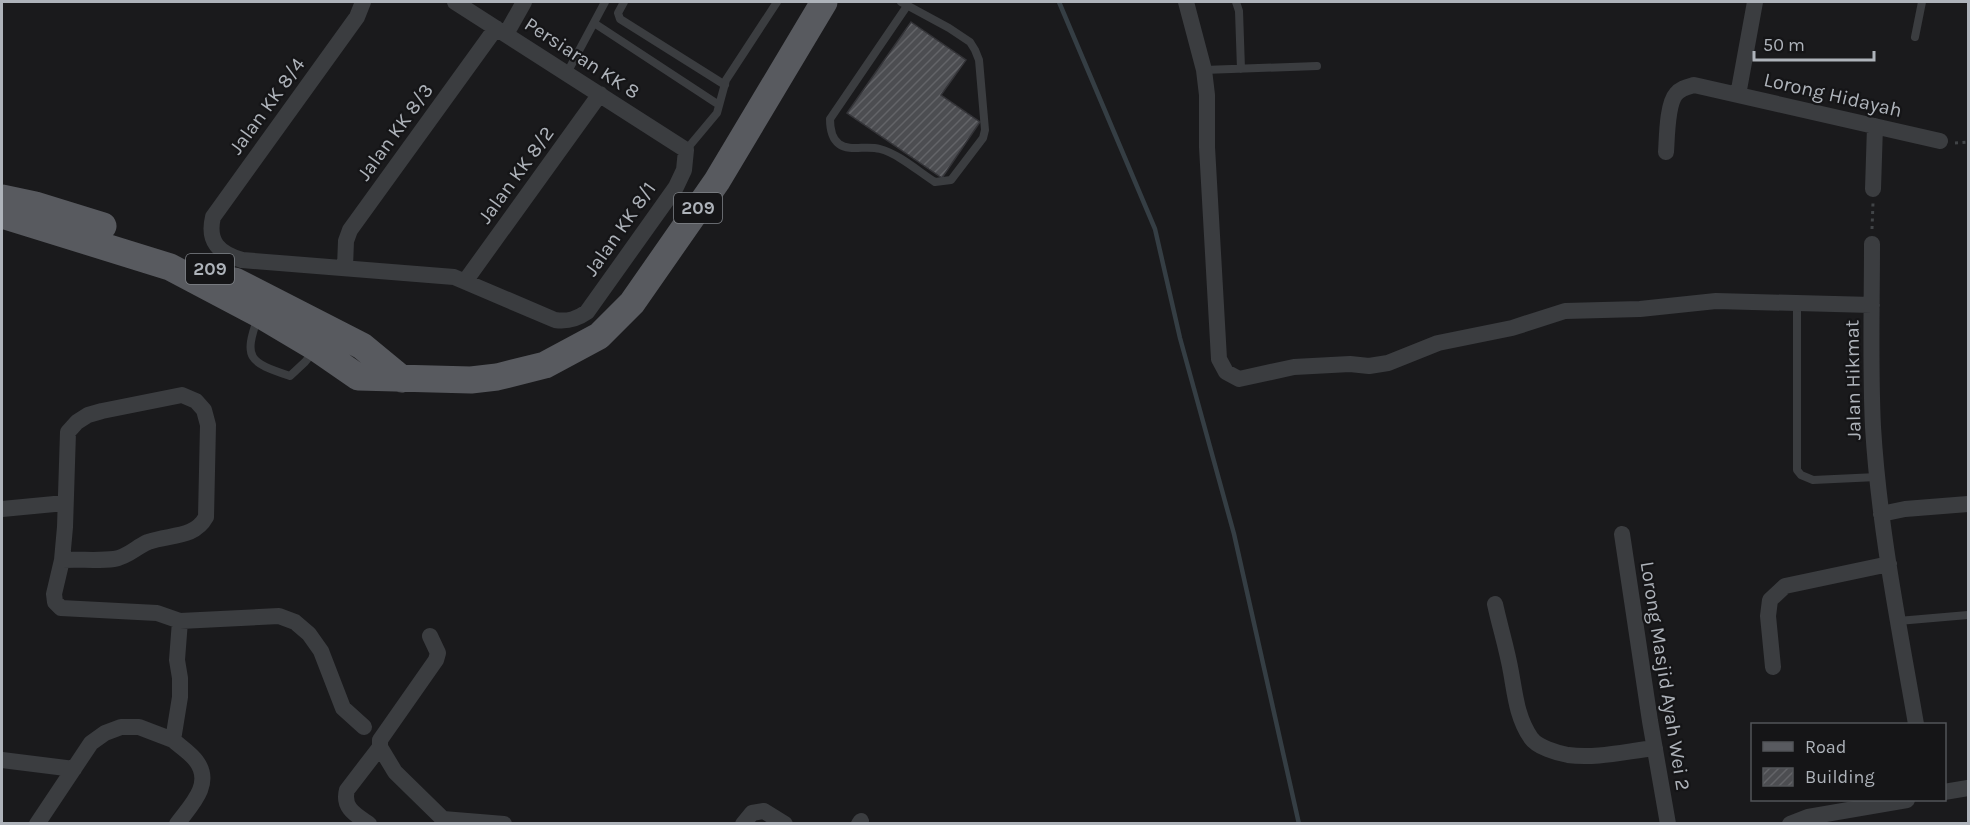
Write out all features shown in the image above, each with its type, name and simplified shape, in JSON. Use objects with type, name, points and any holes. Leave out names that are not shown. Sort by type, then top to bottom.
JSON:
[{"type":"main road","name":"209","points":[[2,216],[170,267],[259,314],[316,348],[358,377],[471,380],[505,375],[545,365],[598,336],[632,303],[717,181],[824,2]]},
{"type":"main road","name":"209","points":[[2,198],[35,205],[171,248],[362,346],[402,379]]},
{"type":"street","name":"Jalan KK 8/4","points":[[345,267],[242,260],[223,252],[216,246],[211,237],[211,227],[213,217],[357,17],[363,2]]},
{"type":"street","name":"Persiaran KK 8","points":[[455,2],[686,150]]},
{"type":"street","name":"Jalan KK 8/3","points":[[345,267],[346,241],[350,230],[524,2]]},
{"type":"street","points":[[1186,2],[1204,70],[1207,95],[1207,147],[1219,359],[1226,372],[1239,379],[1294,367],[1350,364],[1369,366],[1388,363],[1438,343],[1512,328],[1565,311],[1640,309],[1716,301],[1872,305]]},
{"type":"street","name":"Lorong Hidayah","points":[[1755,2],[1738,94],[1940,141]]},
{"type":"street","points":[[1666,152],[1674,95],[1683,88],[1694,85],[1738,94]]},
{"type":"street","name":"Jalan KK 8/2","points":[[466,280],[600,94]]},
{"type":"street","points":[[1873,189],[1875,126]]},
{"type":"street","name":"Jalan KK 8/1","points":[[466,280],[555,320],[571,321],[587,312],[676,187],[684,170],[686,150]]},
{"type":"street","name":"Jalan Hikmat","points":[[1872,244],[1873,426],[1877,477],[1881,514],[1916,723]]},
{"type":"street","points":[[345,267],[442,275],[466,280]]},
{"type":"street","points":[[62,560],[115,559],[150,542],[188,534],[201,526],[206,517],[208,425],[204,410],[196,400],[182,395],[102,411],[88,415],[68,432],[62,560],[54,594],[55,602],[61,608],[157,613],[180,621],[279,616],[295,622],[309,634],[321,651],[343,708],[364,727]]},
{"type":"street","points":[[2,508],[66,503]]},
{"type":"street","points":[[1881,514],[1905,509],[1968,504]]},
{"type":"street","name":"Lorong Masjid Ayah Wei 2","points":[[1622,534],[1668,824]]},
{"type":"street","points":[[1773,667],[1768,616],[1770,600],[1785,586],[1889,564]]},
{"type":"street","points":[[1496,604],[1515,696],[1522,720],[1532,740],[1566,755],[1587,756],[1655,748]]},
{"type":"street","points":[[173,740],[180,696],[177,660],[180,621]]},
{"type":"street","points":[[430,636],[438,653],[436,660],[380,740],[380,747],[394,772],[441,821],[504,824]]},
{"type":"street","points":[[37,824],[91,743],[105,733],[121,728],[139,727],[173,740],[198,762],[202,777],[201,793],[177,824]]},
{"type":"street","points":[[369,824],[351,812],[345,797],[347,790],[380,747]]},
{"type":"street","points":[[2,760],[74,769]]},
{"type":"street","points":[[1946,792],[1968,788]]},
{"type":"street","points":[[1790,824],[1808,817],[1901,801]]},
{"type":"street","points":[[743,824],[752,813],[764,811],[785,824]]},
{"type":"lane","points":[[567,73],[605,2]]},
{"type":"lane","points":[[624,2],[618,13],[620,19],[725,85]]},
{"type":"lane","points":[[686,150],[717,113],[725,85],[777,2]]},
{"type":"lane","points":[[1236,2],[1239,11],[1241,69]]},
{"type":"lane","points":[[1915,37],[1922,2]]},
{"type":"lane","points":[[904,4],[950,28],[970,42],[979,60],[985,130],[983,138],[951,180],[943,182],[935,182],[881,149],[849,148],[840,145],[833,138],[830,129],[830,119],[904,4]]},
{"type":"lane","points":[[594,23],[720,105]]},
{"type":"lane","points":[[1204,70],[1317,66]]},
{"type":"lane","points":[[1797,302],[1797,470],[1801,476],[1813,480],[1877,477]]},
{"type":"lane","points":[[259,314],[249,346],[250,353],[264,367],[290,376],[316,348]]},
{"type":"lane","points":[[1898,621],[1968,615]]},
{"type":"path","points":[[1872,244],[1873,189]]},
{"type":"building","points":[[911,22],[966,60],[941,95],[980,122],[942,178],[847,113]]},
{"type":"waterway","points":[[1059,2],[1155,229],[1180,338],[1234,534],[1299,824]]}]
